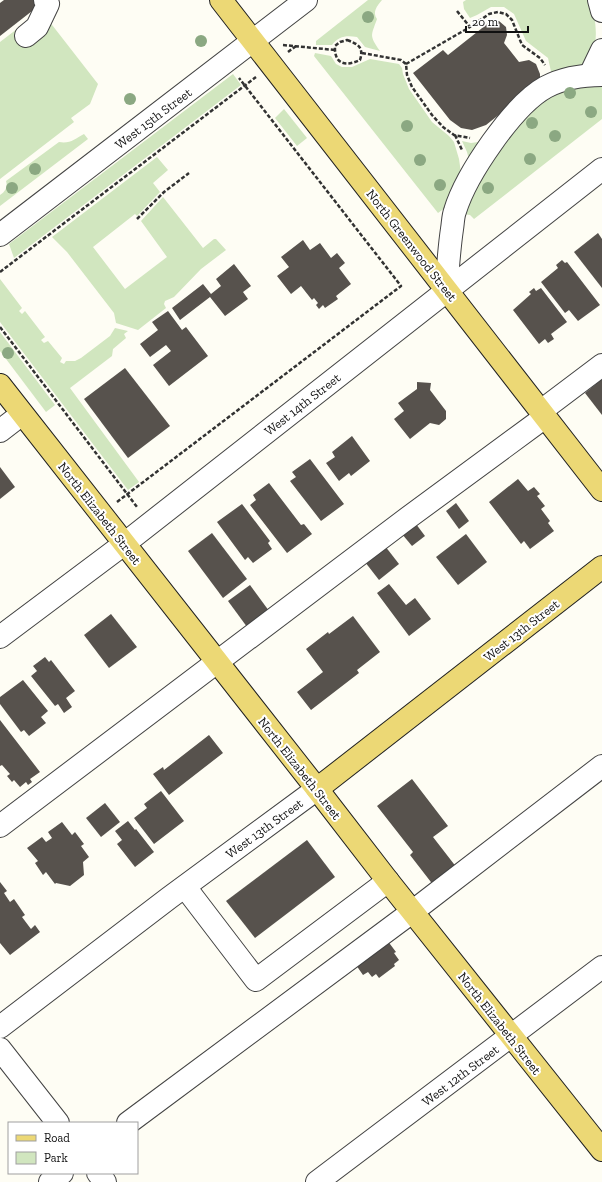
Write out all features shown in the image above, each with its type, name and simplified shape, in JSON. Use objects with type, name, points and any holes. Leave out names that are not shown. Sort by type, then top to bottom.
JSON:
[{"type":"main road","name":"North Greenwood Street","points":[[221,0],[602,490]]},
{"type":"main road","name":"North Elizabeth Street","points":[[0,385],[412,912],[602,1150]]},
{"type":"main road","name":"West 13th Street","points":[[317,789],[602,568]]},
{"type":"street","points":[[26,36],[37,27],[48,4],[45,0]]},
{"type":"street","name":"West 15th Street","points":[[0,235],[306,0]]},
{"type":"street","points":[[599,0],[602,11]]},
{"type":"street","points":[[446,290],[449,246],[454,212],[464,189],[483,155],[498,134],[529,99],[545,87],[561,80],[580,76],[596,75],[602,50]]},
{"type":"street","name":"West 14th Street","points":[[0,636],[150,524],[602,168]]},
{"type":"street","points":[[0,826],[405,520],[543,414],[602,365]]},
{"type":"street","points":[[0,430],[22,414]]},
{"type":"street","points":[[129,1122],[412,912],[602,766]]},
{"type":"street","name":"West 13th Street","points":[[0,1027],[317,789]]},
{"type":"street","points":[[185,887],[256,980],[388,881]]},
{"type":"street","name":"West 12th Street","points":[[317,1182],[602,967]]},
{"type":"street","points":[[0,1049],[57,1122]]},
{"type":"street","points":[[50,1182],[61,1174]]},
{"type":"street","points":[[99,1174],[105,1182]]},
{"type":"path","points":[[457,12],[470,28]]},
{"type":"path","points":[[406,64],[470,28],[489,14],[498,12],[506,14],[512,20],[522,45],[536,54],[545,64],[547,74],[545,87]]},
{"type":"path","points":[[347,40],[356,43],[360,47],[362,53],[360,60],[354,63],[344,64],[338,60],[334,54],[335,46],[340,42],[347,40]]},
{"type":"path","points":[[282,45],[335,50]]},
{"type":"path","points":[[0,272],[296,46]]},
{"type":"path","points":[[362,53],[401,60],[406,64],[407,75],[412,86],[432,115],[443,127],[454,135],[464,137],[485,137],[498,134]]},
{"type":"path","points":[[101,514],[401,286],[226,62]]},
{"type":"path","points":[[137,219],[164,192],[189,173]]},
{"type":"path","points":[[0,327],[150,524]]},
{"type":"green space","points":[[368,0],[382,0],[375,11],[377,19],[372,35],[374,42],[380,51],[365,47],[357,37],[353,36],[340,38],[332,45],[316,45],[316,41]]},
{"type":"green space","points":[[466,0],[590,0],[596,28],[596,37],[591,55],[579,68],[552,76],[548,58],[526,41],[514,14],[504,7],[491,7],[470,18],[464,9],[463,2]]},
{"type":"green space","points":[[34,16],[49,21],[98,84],[90,104],[71,118],[74,122],[0,179],[0,42]]},
{"type":"green space","points":[[315,53],[331,56],[336,64],[342,67],[352,67],[370,59],[399,64],[402,68],[409,89],[432,122],[454,142],[459,159],[462,180],[449,205],[438,213],[314,56]]},
{"type":"green space","points":[[233,74],[241,85],[14,258],[9,244]]},
{"type":"green space","points":[[602,83],[602,119],[474,219],[470,215],[463,214],[496,148],[550,93]]},
{"type":"green space","points":[[284,109],[307,138],[297,146],[275,118]]},
{"type":"green space","points":[[84,134],[88,139],[0,206],[0,195],[6,189],[6,181],[59,142],[69,142]]},
{"type":"green space","points":[[462,141],[471,143],[485,141],[470,164],[467,152]]},
{"type":"green space","points":[[157,157],[168,170],[153,183],[160,192],[137,216],[135,214],[93,247],[125,289],[167,257],[141,221],[163,197],[203,248],[216,239],[226,250],[201,269],[174,297],[165,301],[164,304],[166,308],[138,330],[116,323],[114,313],[67,252],[52,237]]},
{"type":"green space","points":[[0,279],[22,308],[19,311],[22,314],[25,311],[45,337],[41,340],[44,343],[48,341],[62,358],[60,362],[64,364],[66,361],[75,361],[81,358],[110,336],[115,328],[128,331],[124,334],[126,338],[113,349],[112,356],[70,388],[139,482],[128,490],[0,322]]},
{"type":"green space","points":[[0,332],[55,405],[46,412],[0,351]]},
{"type":"building","points":[[4,0],[37,0],[41,4],[0,36],[0,3]]},
{"type":"building","points":[[491,21],[499,21],[506,27],[507,35],[504,43],[519,62],[529,60],[536,64],[540,74],[540,82],[486,125],[472,130],[461,128],[450,120],[413,73],[443,50],[448,55]]},
{"type":"building","points":[[598,233],[602,239],[602,288],[574,252]]},
{"type":"building","points":[[303,240],[310,250],[320,243],[331,258],[337,253],[345,263],[339,268],[351,284],[336,296],[338,299],[325,308],[323,305],[319,309],[316,305],[318,303],[314,298],[312,300],[301,286],[291,294],[277,276],[289,267],[281,257]]},
{"type":"building","points":[[562,260],[565,263],[567,262],[600,305],[578,321],[569,310],[565,313],[541,282],[558,268],[556,265]]},
{"type":"building","points":[[234,264],[251,286],[243,292],[248,299],[225,316],[210,297],[180,320],[172,308],[203,284],[211,294],[221,286],[216,279]]},
{"type":"building","points":[[534,288],[536,291],[541,288],[567,322],[551,334],[554,339],[548,343],[545,339],[539,344],[513,310],[531,294],[529,292]]},
{"type":"building","points":[[168,311],[182,330],[186,327],[208,356],[169,386],[153,365],[171,351],[166,345],[150,357],[140,344],[158,330],[152,322]]},
{"type":"building","points":[[125,368],[170,426],[128,458],[84,399]]},
{"type":"building","points":[[602,379],[602,415],[585,393]]},
{"type":"building","points":[[417,382],[431,383],[430,390],[446,411],[446,419],[439,425],[430,423],[410,439],[394,419],[404,411],[398,403],[417,389]]},
{"type":"building","points":[[352,436],[370,461],[351,476],[349,473],[339,481],[326,463],[335,457],[332,452]]},
{"type":"building","points":[[310,459],[344,504],[321,521],[290,481],[296,477],[292,472]]},
{"type":"building","points":[[0,467],[15,487],[0,499]]},
{"type":"building","points":[[518,479],[528,491],[534,487],[540,494],[537,496],[545,506],[541,509],[550,521],[548,523],[554,531],[530,549],[524,541],[521,544],[489,502]]},
{"type":"building","points":[[269,483],[301,525],[304,524],[312,534],[287,553],[250,505],[256,500],[253,495]]},
{"type":"building","points":[[456,503],[469,521],[459,529],[446,511]]},
{"type":"building","points":[[242,504],[270,541],[268,543],[272,549],[253,563],[248,557],[245,560],[217,522]]},
{"type":"building","points":[[416,524],[425,536],[412,546],[402,534]]},
{"type":"building","points":[[212,533],[247,579],[223,598],[188,551]]},
{"type":"building","points":[[466,534],[487,562],[458,585],[436,557]]},
{"type":"building","points":[[385,546],[399,564],[379,580],[365,562]]},
{"type":"building","points":[[389,584],[406,605],[415,598],[431,619],[409,636],[377,593]]},
{"type":"building","points":[[250,585],[272,615],[250,631],[228,601]]},
{"type":"building","points":[[111,614],[137,647],[109,668],[84,635]]},
{"type":"building","points":[[353,616],[380,652],[357,670],[359,673],[311,710],[297,692],[323,672],[306,649],[328,632],[329,634]]},
{"type":"building","points":[[45,657],[49,662],[51,660],[75,691],[66,698],[72,707],[64,713],[58,704],[55,706],[31,676],[37,671],[33,666]]},
{"type":"building","points":[[23,680],[48,711],[41,717],[46,723],[29,736],[24,730],[21,732],[0,704],[0,697]]},
{"type":"building","points":[[0,720],[40,772],[30,779],[32,782],[28,785],[26,782],[20,787],[14,780],[12,782],[7,776],[10,774],[2,765],[0,766]]},
{"type":"building","points":[[209,735],[223,753],[169,795],[153,774],[163,767],[164,770]]},
{"type":"building","points":[[412,779],[448,826],[433,837],[457,868],[434,886],[410,855],[413,852],[377,806]]},
{"type":"building","points":[[161,791],[184,821],[154,844],[134,818],[147,808],[144,804]]},
{"type":"building","points":[[105,803],[120,822],[101,837],[86,818]]},
{"type":"building","points":[[128,821],[154,852],[135,867],[117,844],[122,840],[115,831]]},
{"type":"building","points":[[62,822],[72,835],[75,832],[84,844],[81,846],[89,857],[83,862],[84,875],[70,886],[55,884],[46,872],[43,875],[35,863],[38,861],[27,848],[42,837],[46,842],[52,838],[48,832]]},
{"type":"building","points":[[307,840],[335,877],[255,938],[226,901]]},
{"type":"building","points":[[0,882],[7,891],[4,893],[10,902],[14,899],[25,915],[22,917],[31,929],[35,925],[40,932],[10,955],[0,943]]},
{"type":"building","points":[[387,940],[396,952],[394,953],[399,960],[394,964],[395,966],[379,978],[376,974],[372,977],[368,972],[363,975],[356,965]]}]
